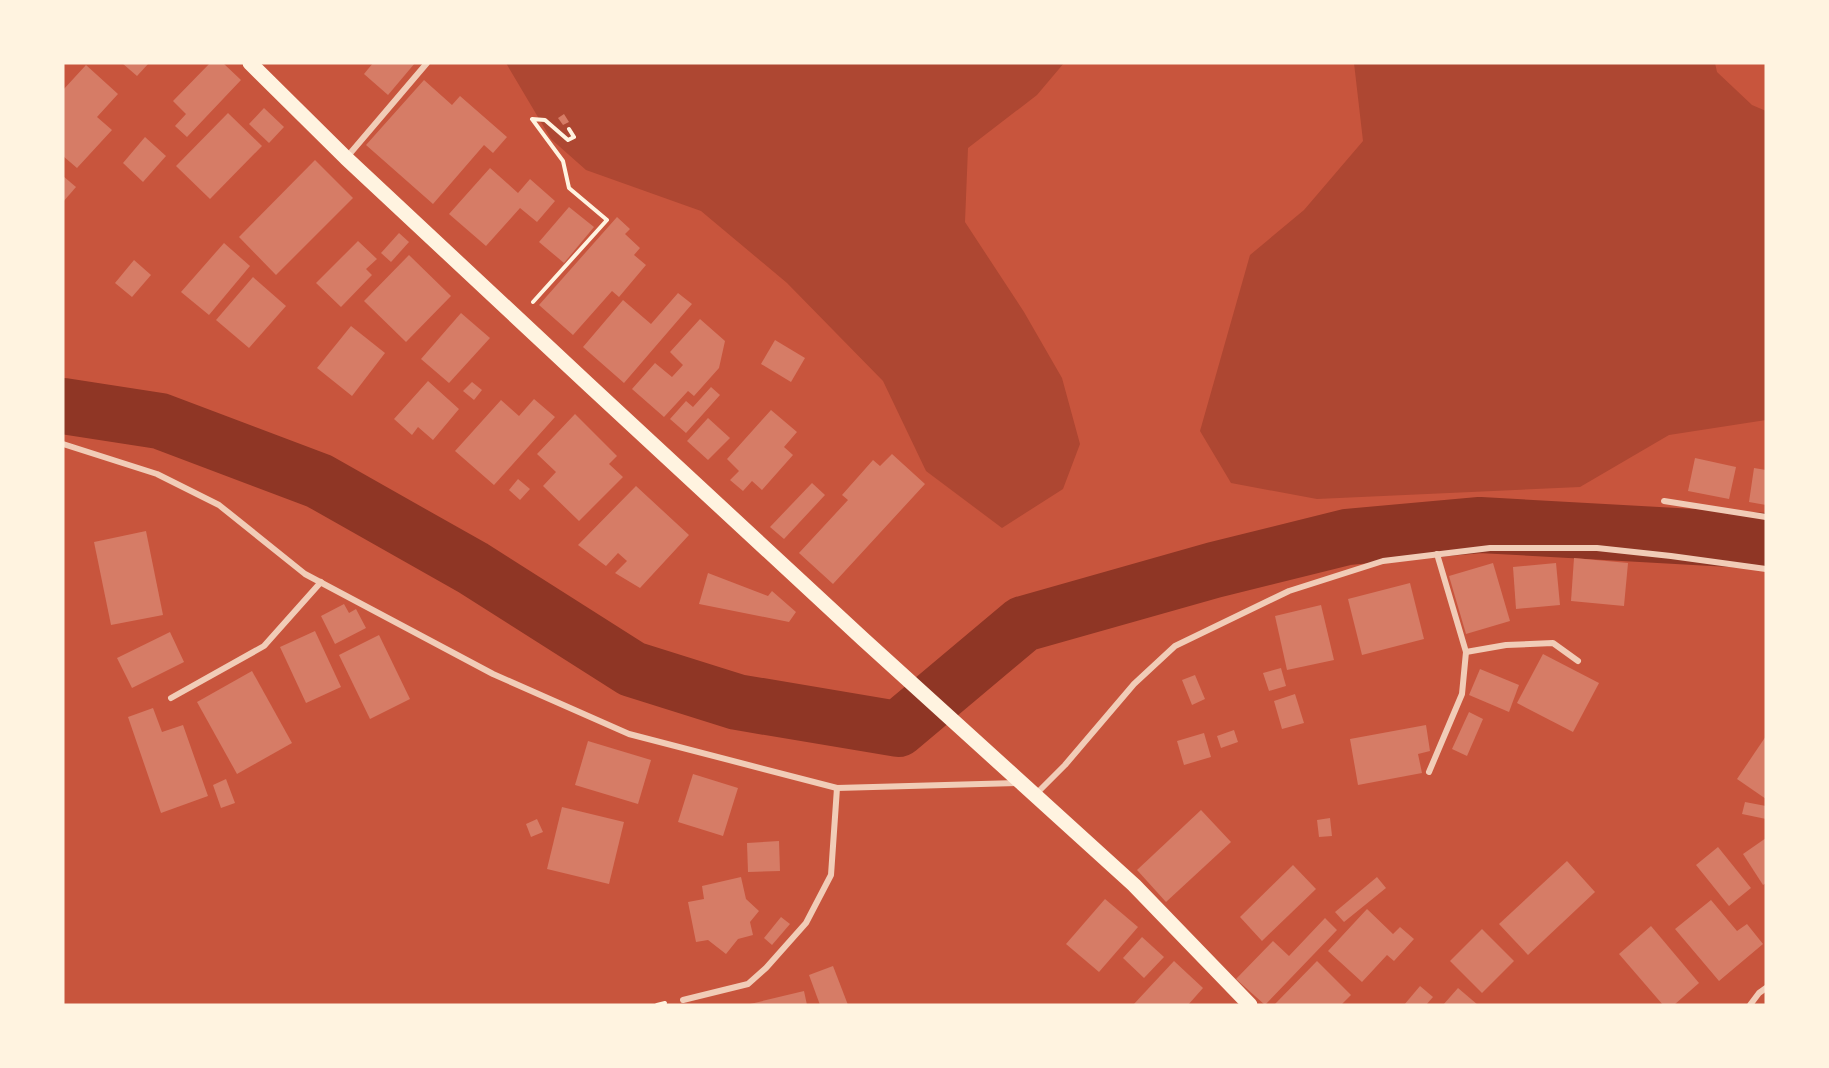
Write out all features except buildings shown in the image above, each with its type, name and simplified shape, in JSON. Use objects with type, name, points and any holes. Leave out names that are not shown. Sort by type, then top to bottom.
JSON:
[{"type":"main road","points":[[250,63],[346,158],[863,639],[1134,885],[1250,1005]]},
{"type":"street","points":[[346,158],[428,63]]},
{"type":"street","points":[[63,444],[157,474],[219,505],[305,574],[493,674],[629,734],[837,788],[1020,783]]},
{"type":"street","points":[[1664,501],[1766,517]]},
{"type":"street","points":[[1035,795],[1065,765],[1134,684],[1175,646],[1289,591],[1383,561],[1490,548],[1596,548],[1766,569]]},
{"type":"street","points":[[1429,772],[1462,694],[1466,652],[1437,554]]},
{"type":"street","points":[[171,698],[264,646],[321,582]]},
{"type":"street","points":[[1466,652],[1506,645],[1554,644],[1578,661]]},
{"type":"street","points":[[684,1000],[747,984],[766,968],[806,923],[831,875],[837,788]]},
{"type":"street","points":[[1750,1005],[1766,988]]},
{"type":"path","points":[[519,319],[607,220],[569,188],[563,161],[532,119],[545,120],[568,140],[574,137],[569,129]]},
{"type":"shaded area","points":[[506,63],[1064,63],[1037,95],[968,148],[965,222],[1024,312],[1062,378],[1080,444],[1063,489],[1002,528],[926,471],[883,381],[787,283],[701,211],[586,170],[551,139]]},
{"type":"shaded area","points":[[1354,63],[1715,63],[1717,72],[1752,105],[1766,111],[1766,420],[1669,435],[1580,487],[1317,499],[1231,483],[1200,431],[1250,255],[1304,210],[1363,141]]},
{"type":"waterway","points":[[63,406],[160,421],[319,481],[473,568],[632,669],[737,702],[898,729],[1023,624],[1214,570],[1347,537],[1480,525],[1766,541]]}]
